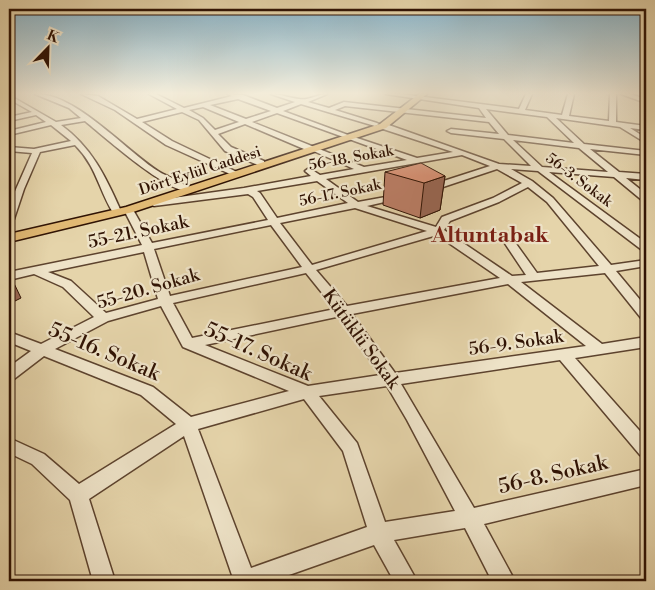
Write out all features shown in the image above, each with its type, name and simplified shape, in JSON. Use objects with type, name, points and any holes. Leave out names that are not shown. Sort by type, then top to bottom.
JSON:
[{"type":"main road","name":"Dört Eylül Caddesi","points":[[9,234],[122,210],[379,125],[384,122]]},
{"type":"main road","name":"Dört Eylül Caddesi","points":[[9,238],[154,202],[261,162],[310,148]]},
{"type":"street","points":[[9,133],[66,122]]},
{"type":"street","points":[[89,122],[154,172],[193,196],[204,196]]},
{"type":"street","points":[[137,122],[169,143],[233,172]]},
{"type":"street","points":[[203,122],[228,150],[261,162]]},
{"type":"street","points":[[214,133],[243,122]]},
{"type":"street","points":[[245,122],[365,170]]},
{"type":"street","points":[[307,122],[417,161]]},
{"type":"street","points":[[368,122],[464,153],[498,166],[529,183],[550,200],[646,315]]},
{"type":"street","name":"56-3. Sokak","points":[[491,122],[540,169],[646,248]]},
{"type":"street","points":[[556,122],[646,199]]},
{"type":"street","points":[[597,122],[646,128]]},
{"type":"street","name":"55-17. Sokak","points":[[54,123],[77,142],[100,172],[122,210],[148,247],[165,301],[188,344],[307,392],[350,448],[379,533],[406,581]]},
{"type":"street","points":[[615,124],[646,141]]},
{"type":"street","points":[[451,131],[646,153]]},
{"type":"street","points":[[9,149],[37,151],[77,142]]},
{"type":"street","points":[[9,219],[18,189],[37,151]]},
{"type":"street","name":"56-18. Sokak","points":[[244,190],[464,153]]},
{"type":"street","points":[[498,166],[646,177]]},
{"type":"street","name":"56-17. Sokak","points":[[274,222],[413,193],[498,166]]},
{"type":"street","points":[[309,171],[358,206],[438,231],[510,280],[599,349]]},
{"type":"street","points":[[438,231],[446,219],[496,200],[529,183]]},
{"type":"street","points":[[154,202],[244,190]]},
{"type":"street","name":"Kütüklü Sokak","points":[[244,190],[256,194],[309,269],[344,311],[391,380],[504,581]]},
{"type":"street","name":"55-21. Sokak","points":[[9,276],[274,222]]},
{"type":"street","name":"55-20. Sokak","points":[[9,375],[42,350],[104,318],[165,301],[309,269],[438,231]]},
{"type":"street","points":[[506,236],[534,277]]},
{"type":"street","points":[[188,344],[344,311],[510,280],[646,263]]},
{"type":"street","points":[[36,271],[67,284],[104,318]]},
{"type":"street","name":"55-16. Sokak","points":[[9,337],[147,390],[188,425],[245,581]]},
{"type":"street","name":"56-9. Sokak","points":[[78,495],[188,425],[307,392],[646,342]]},
{"type":"street","points":[[564,355],[646,450]]},
{"type":"street","points":[[9,445],[38,459],[78,495],[104,581]]},
{"type":"street","name":"56-8. Sokak","points":[[245,581],[379,533],[470,518],[646,477]]},
{"type":"building","points":[[421,163],[445,176],[424,183],[385,172]]},
{"type":"district","name":"Altuntabak","points":[[490,235]]}]
